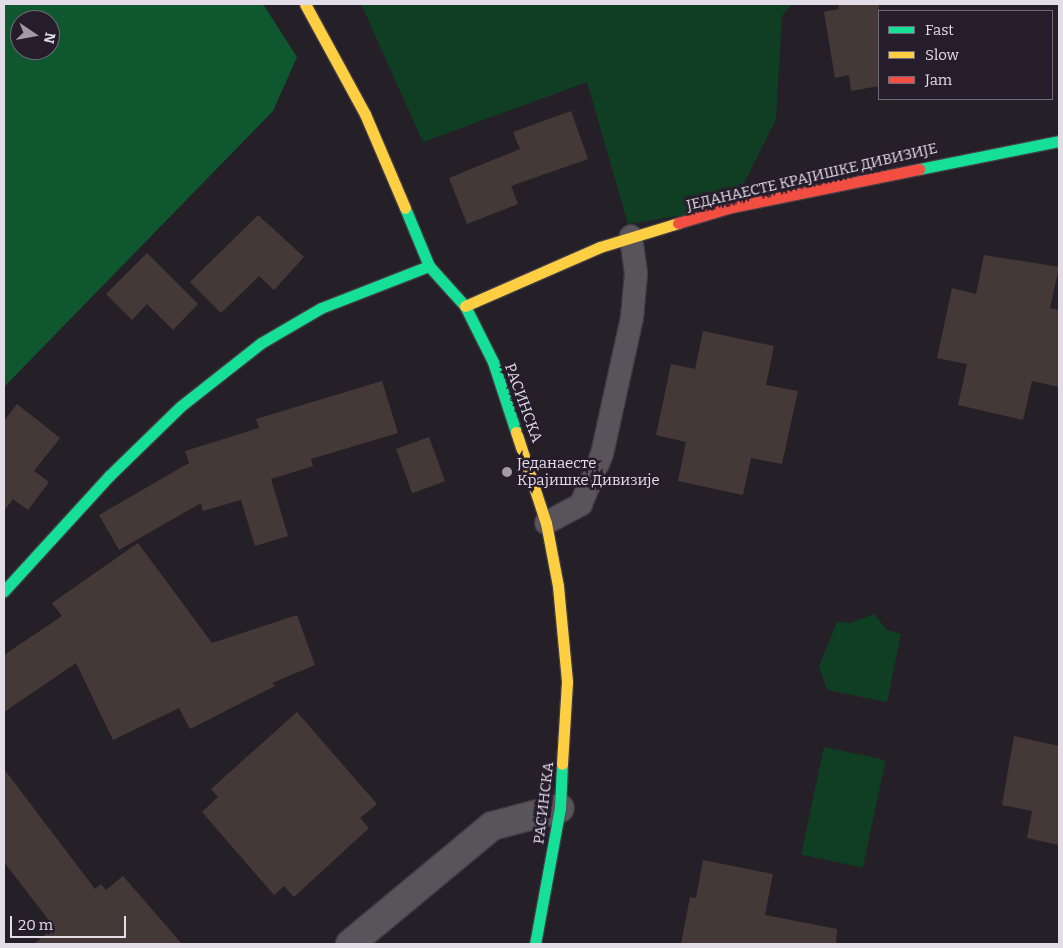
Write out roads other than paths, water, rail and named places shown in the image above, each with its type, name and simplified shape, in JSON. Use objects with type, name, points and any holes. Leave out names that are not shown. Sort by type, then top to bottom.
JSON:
[{"type":"street","name":"РАСИНСКА","points":[[305,4],[365,114],[429,266],[465,306],[517,426],[546,523],[558,586],[567,682],[560,808],[535,944]]},
{"type":"street","name":"ЈЕДАНАЕСТЕ КРАЈИШКЕ ДИВИЗИЈЕ","points":[[465,306],[631,236],[751,203],[1059,141]]},
{"type":"street","points":[[4,591],[109,476],[180,406],[261,342],[321,308],[429,266]]},
{"type":"street","points":[[350,944],[492,826],[560,808]]},
{"type":"lane","points":[[546,523],[581,504],[602,454],[632,318],[636,273],[631,236]]},
{"type":"place","name":"Једанаесте Крајишке Дивизије","points":[[507,472]]}]
